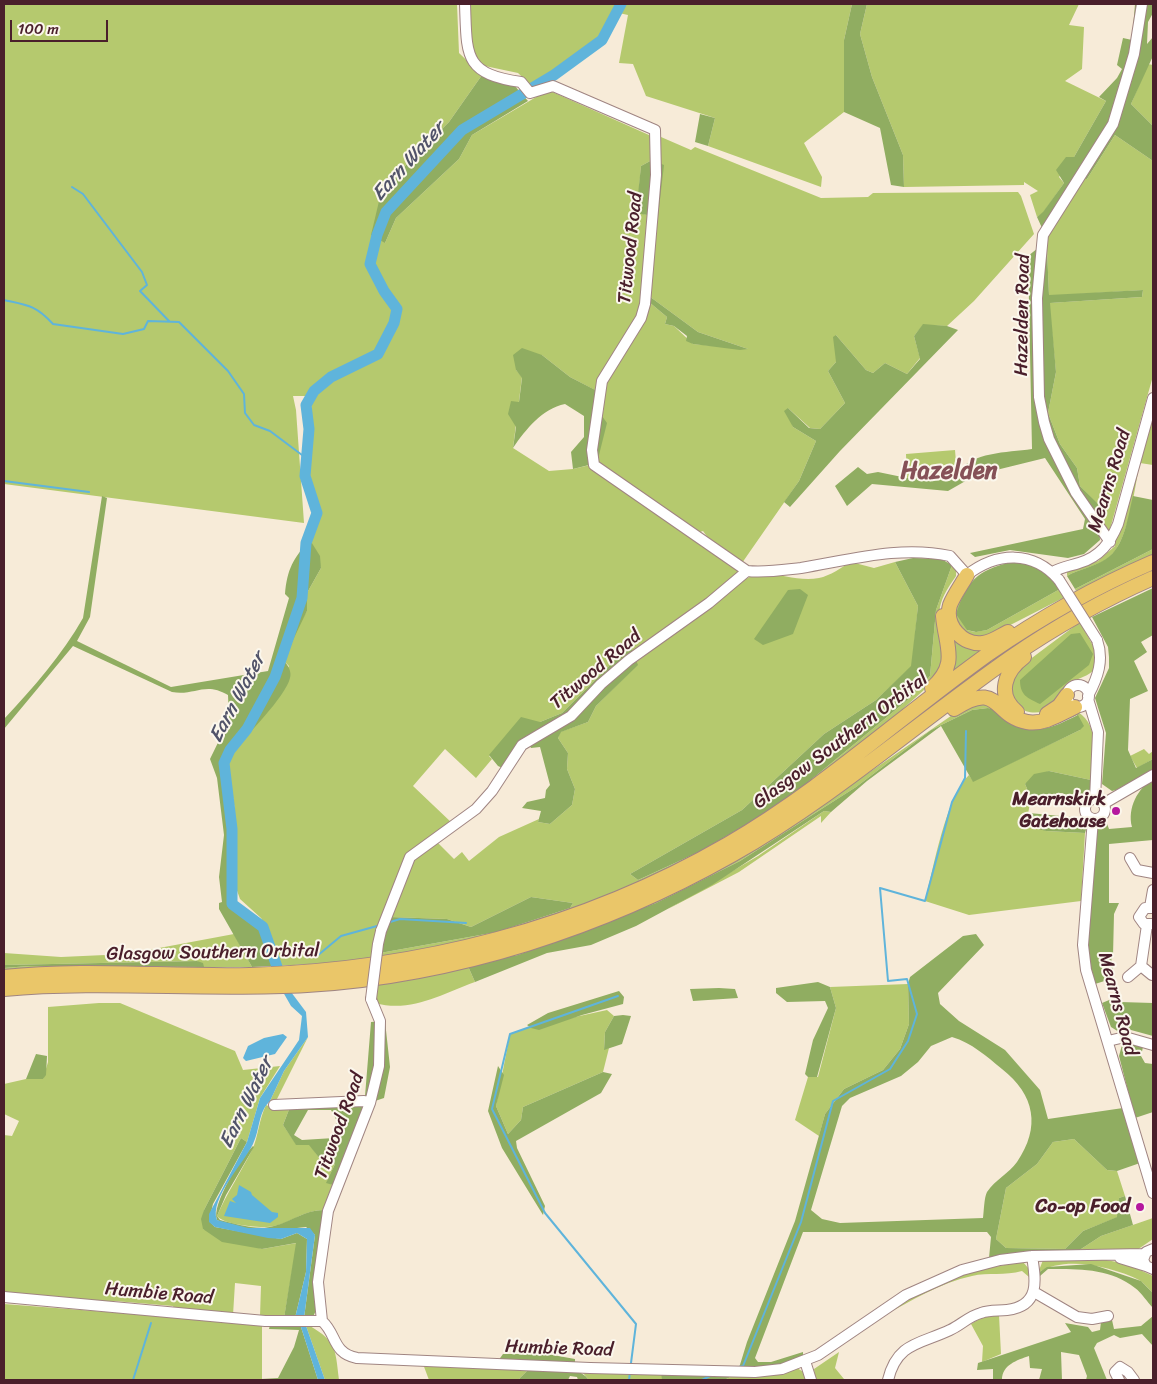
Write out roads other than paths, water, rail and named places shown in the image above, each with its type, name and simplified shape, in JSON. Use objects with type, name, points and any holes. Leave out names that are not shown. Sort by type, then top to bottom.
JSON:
[{"type":"highway","name":"Glasgow Southern Orbital","points":[[4,989],[80,984],[259,987],[457,950],[518,934],[602,905],[676,872],[740,837],[827,780],[987,655],[1038,621],[1089,592],[1153,562]]},
{"type":"highway","points":[[968,575],[950,606],[950,618],[957,632],[971,642],[990,641],[1089,592]]},
{"type":"highway","points":[[873,744],[943,677],[950,657],[943,618],[944,604],[952,588],[968,575]]},
{"type":"highway","name":"Glasgow Southern Orbital","points":[[4,977],[83,973],[249,975],[360,980],[446,965],[507,949],[588,923],[664,890],[734,854],[812,805],[1010,658],[1098,605],[1153,578]]},
{"type":"highway","points":[[1067,695],[1053,711],[1042,716],[1027,716],[1010,705],[1006,694],[1006,681],[1011,669],[1021,660],[1098,605]]},
{"type":"highway","points":[[863,768],[975,698],[993,700],[1018,718],[1027,722],[1042,722],[1076,707]]},
{"type":"street","name":"Titwood Road","points":[[322,1321],[318,1282],[328,1212],[370,1103],[379,1066],[380,1021],[371,1000],[378,944],[381,931],[410,857],[476,809],[496,786],[522,745],[571,716],[601,684],[629,660],[709,603],[747,571],[594,465],[592,460],[602,381],[641,318],[645,304],[656,175],[655,130],[552,86],[533,94],[528,92],[521,82],[495,78],[471,60],[467,50],[465,4]]},
{"type":"street","name":"Hazelden Road","points":[[1110,542],[1076,493],[1052,448],[1044,422],[1039,397],[1037,298],[1043,235],[1113,124],[1134,54],[1142,4]]},
{"type":"street","name":"Mearns Road","points":[[1056,576],[1061,567],[1094,556],[1110,542],[1118,524],[1153,398]]},
{"type":"street","points":[[747,571],[775,571],[880,553],[918,552],[950,556],[968,575],[987,562],[1012,556],[1036,562],[1056,576],[1097,640],[1102,654],[1088,697],[1084,705],[1076,707]]},
{"type":"street","points":[[1096,674],[1079,686],[1071,688],[1067,695],[1070,704],[1076,707],[1096,726]]},
{"type":"street","points":[[1079,686],[1086,689],[1096,726],[1099,802],[1103,814],[1093,819],[1086,814],[1087,802],[1099,802],[1153,775]]},
{"type":"street","name":"Mearns Road","points":[[1093,819],[1084,945],[1086,970],[1153,1193]]},
{"type":"street","points":[[1130,858],[1134,874],[1153,874]]},
{"type":"street","points":[[1128,977],[1141,966],[1150,924],[1142,922],[1140,914],[1144,908],[1152,908],[1153,890]]},
{"type":"street","points":[[1141,966],[1152,975]]},
{"type":"street","points":[[1108,1040],[1126,1037],[1153,1045]]},
{"type":"street","points":[[274,1105],[364,1100],[370,1103]]},
{"type":"street","points":[[1150,1249],[1143,1260],[1151,1268]]},
{"type":"street","name":"Humbie Road","points":[[4,1297],[140,1311],[293,1321],[322,1321],[329,1329],[339,1350],[348,1356],[356,1358],[743,1372],[782,1369],[805,1361],[835,1344],[888,1306],[925,1285],[982,1264],[1032,1256],[1104,1255],[1150,1249]]},
{"type":"street","name":"Humbie Road","points":[[1104,1255],[1151,1268]]},
{"type":"street","points":[[888,1380],[895,1362],[905,1349],[949,1331],[979,1313],[1022,1306],[1034,1292],[1036,1277],[1032,1256]]},
{"type":"street","points":[[1034,1292],[1093,1324],[1108,1316]]},
{"type":"street","points":[[805,1361],[811,1380]]},
{"type":"street","points":[[1119,1380],[1115,1372],[1120,1367],[1128,1372],[1134,1380]]},
{"type":"water","points":[[283,992],[291,992],[306,1012],[308,1037],[284,1071],[270,1101],[263,1110],[253,1144],[229,1181],[218,1202],[216,1211],[217,1220],[248,1228],[310,1228],[315,1235],[304,1318],[295,1318],[306,1272],[307,1239],[297,1233],[281,1239],[268,1238],[215,1227],[209,1222],[209,1214],[247,1142],[260,1098],[299,1040],[302,1016],[291,1006]]},
{"type":"water","points":[[283,1034],[287,1037],[275,1054],[246,1061],[243,1058],[248,1046],[264,1038]]},
{"type":"water","points":[[239,1185],[251,1192],[272,1212],[278,1213],[278,1217],[270,1223],[224,1216],[230,1201],[236,1203],[232,1199],[237,1195]]},
{"type":"water","points":[[305,1323],[325,1380],[318,1380],[300,1324]]},
{"type":"waterway","name":"Earn Water","points":[[282,981],[263,927],[232,904],[232,829],[224,763],[230,750],[247,729],[275,677],[302,598],[306,543],[317,513],[305,476],[309,429],[306,405],[314,391],[331,377],[378,354],[394,323],[397,309],[384,291],[370,264],[377,235],[386,212],[462,130],[554,75],[602,40],[621,4]]},
{"type":"waterway","points":[[72,187],[83,194],[142,272],[147,285],[140,291],[169,321]]},
{"type":"waterway","points":[[4,300],[36,309],[53,324],[123,334],[144,329],[148,321],[179,322],[228,371],[244,394],[245,413],[254,425],[270,431],[306,458]]},
{"type":"waterway","points":[[4,481],[89,492]]},
{"type":"waterway","points":[[739,1367],[743,1366],[801,1222],[833,1101],[890,1069],[908,1041],[917,1014],[907,979],[888,981],[880,888],[925,901],[952,802],[965,778],[966,731]]},
{"type":"waterway","points":[[390,922],[400,919],[466,923]]},
{"type":"waterway","points":[[317,956],[341,936],[377,926]]},
{"type":"waterway","points":[[618,996],[510,1034],[492,1109],[545,1213],[636,1324],[631,1363]]},
{"type":"waterway","points":[[133,1380],[151,1323]]},
{"type":"waterway","points":[[629,1380],[630,1372]]},
{"type":"waterway","points":[[702,1380],[712,1375]]},
{"type":"place","name":"Mearnskirk Gatehouse","points":[[1116,811]]},
{"type":"place","name":"Co-op Food","points":[[1140,1207]]},
{"type":"district","name":"Hazelden","points":[[949,472]]}]
